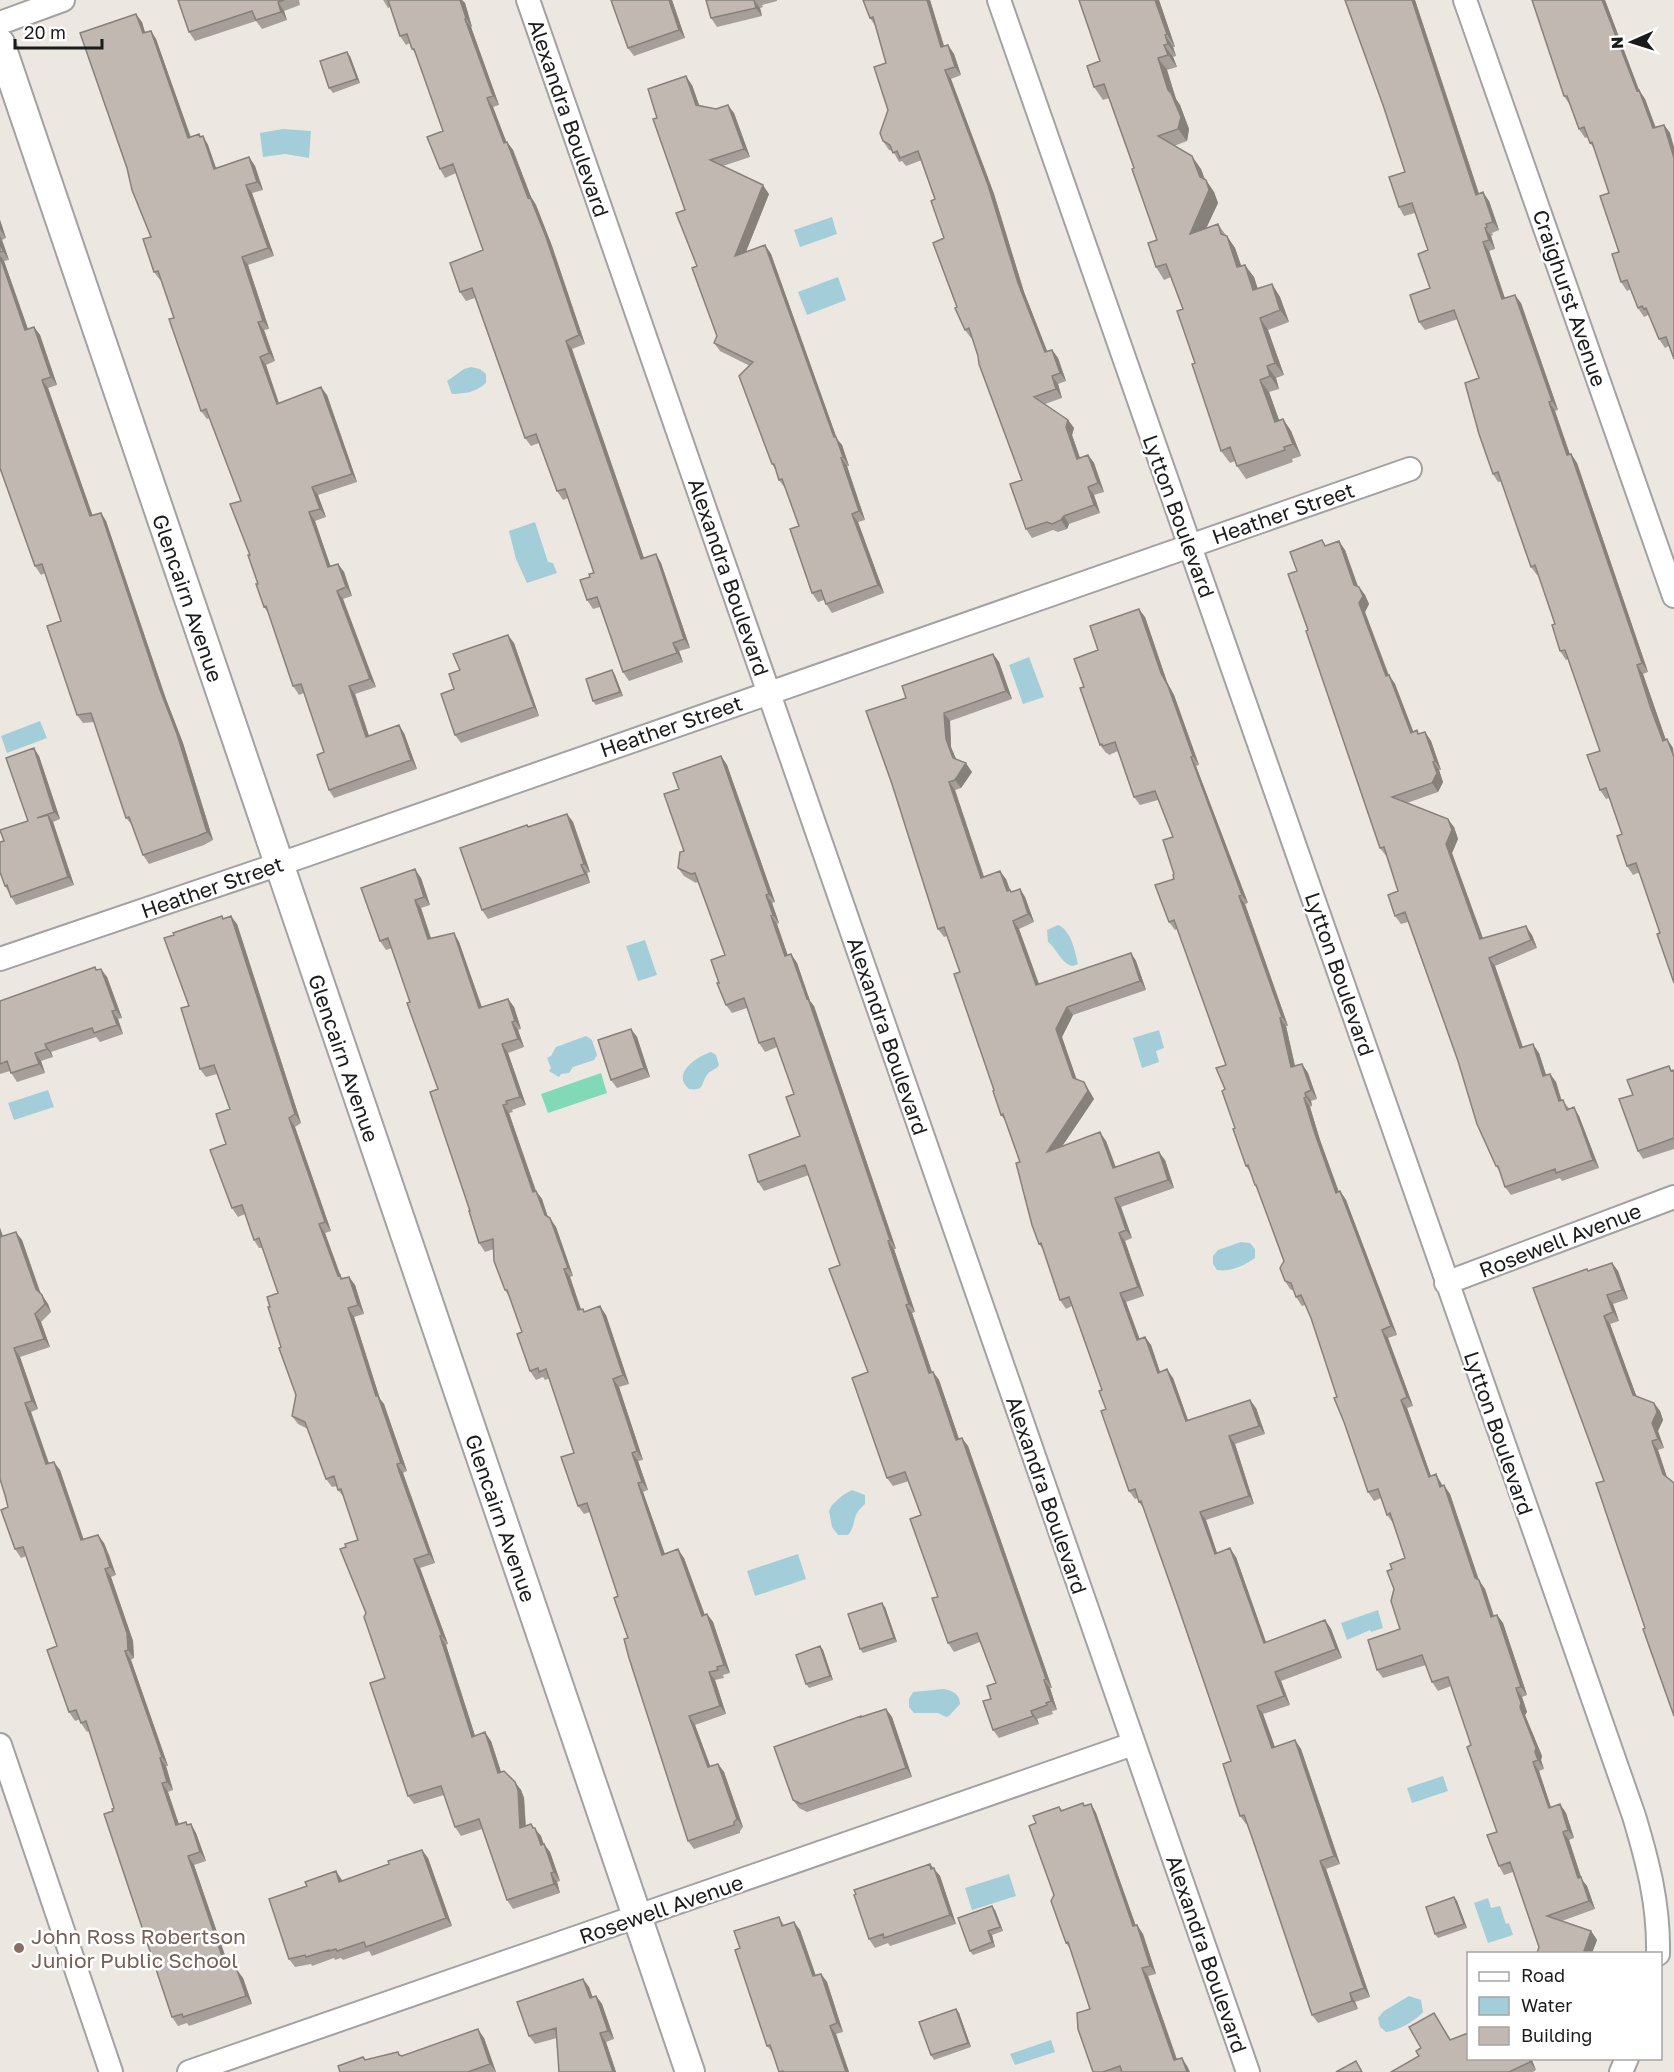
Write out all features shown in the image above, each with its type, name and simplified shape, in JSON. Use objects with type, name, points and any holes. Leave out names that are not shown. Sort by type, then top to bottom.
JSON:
[{"type":"street","points":[[0,23],[63,0]]},
{"type":"street","name":"Alexandra Boulevard","points":[[528,0],[1248,2072]]},
{"type":"street","name":"Lytton Boulevard","points":[[999,0],[1189,546],[1202,576],[1446,1283],[1635,1816],[1652,1877],[1659,1923],[1658,1952]]},
{"type":"street","name":"Craighurst Avenue","points":[[1466,0],[1674,596]]},
{"type":"street","name":"Glencairn Avenue","points":[[0,43],[690,2072]]},
{"type":"street","name":"Heather Street","points":[[0,959],[1410,469]]},
{"type":"street","name":"Rosewell Avenue","points":[[1446,1283],[1674,1197]]},
{"type":"street","name":"Rosewell Avenue","points":[[189,2072],[1133,1744]]},
{"type":"street","points":[[0,1745],[111,2072]]},
{"type":"green space","points":[[601,1073],[607,1093],[548,1113],[541,1094]]},
{"type":"water","points":[[283,129],[311,131],[309,158],[285,154],[263,157],[260,133]]},
{"type":"water","points":[[832,217],[837,234],[800,247],[794,230]]},
{"type":"water","points":[[838,277],[846,300],[807,315],[798,292]]},
{"type":"water","points":[[471,367],[480,369],[486,374],[486,383],[474,391],[452,394],[447,381]]},
{"type":"water","points":[[535,522],[548,562],[553,563],[557,573],[527,583],[516,559],[509,531]]},
{"type":"water","points":[[1029,657],[1044,697],[1023,704],[1009,665]]},
{"type":"water","points":[[40,721],[47,738],[7,753],[1,736]]},
{"type":"water","points":[[1058,925],[1069,936],[1078,964],[1073,966],[1065,963],[1048,942],[1047,930]]},
{"type":"water","points":[[645,940],[657,975],[638,981],[626,946]]},
{"type":"water","points":[[1159,1030],[1164,1048],[1156,1051],[1159,1062],[1142,1068],[1133,1038]]},
{"type":"water","points":[[586,1036],[592,1040],[597,1055],[594,1060],[573,1067],[569,1073],[561,1074],[559,1077],[549,1071],[551,1068],[547,1058],[551,1056],[556,1047]]},
{"type":"water","points":[[711,1052],[716,1055],[719,1065],[708,1073],[700,1088],[689,1089],[684,1083],[684,1072],[693,1062]]},
{"type":"water","points":[[48,1090],[54,1107],[14,1120],[8,1103]]},
{"type":"water","points":[[1241,1242],[1250,1243],[1255,1249],[1255,1258],[1237,1268],[1217,1270],[1213,1264],[1213,1256],[1218,1250]]},
{"type":"water","points":[[852,1490],[865,1495],[865,1504],[857,1512],[848,1535],[838,1535],[832,1527],[829,1511],[832,1505]]},
{"type":"water","points":[[798,1554],[806,1579],[755,1596],[747,1571]]},
{"type":"water","points":[[1378,1610],[1383,1628],[1371,1632],[1370,1630],[1347,1640],[1341,1623]]},
{"type":"water","points":[[944,1689],[955,1694],[960,1701],[949,1716],[938,1713],[914,1713],[909,1707],[909,1699],[913,1692]]},
{"type":"water","points":[[1443,1776],[1448,1791],[1412,1803],[1407,1788]]},
{"type":"water","points":[[1009,1874],[1016,1896],[972,1910],[965,1888]]},
{"type":"water","points":[[1488,1898],[1491,1908],[1500,1906],[1506,1924],[1509,1923],[1513,1935],[1488,1943],[1474,1903]]},
{"type":"water","points":[[1409,1996],[1421,2000],[1423,2012],[1406,2025],[1386,2032],[1380,2027],[1378,2018],[1384,2011]]},
{"type":"water","points":[[1051,2040],[1055,2052],[1015,2065],[1010,2054]]},
{"type":"building","points":[[178,0],[284,0],[278,2],[281,12],[256,20],[252,11],[189,32]]},
{"type":"building","points":[[388,0],[460,0],[493,96],[487,98],[504,143],[507,142],[528,198],[530,197],[546,237],[579,335],[566,341],[641,559],[656,554],[684,639],[673,643],[677,653],[623,672],[597,597],[587,600],[580,580],[594,573],[565,489],[557,491],[536,434],[525,438],[472,288],[460,292],[450,263],[483,250],[453,164],[440,169],[427,137],[443,131],[414,49],[412,49],[407,34],[400,36]]},
{"type":"building","points":[[611,0],[669,0],[679,30],[628,48]]},
{"type":"building","points":[[706,0],[754,0],[756,8],[711,18]]},
{"type":"building","points":[[863,0],[927,0],[941,47],[948,45],[955,67],[945,70],[988,185],[1018,283],[1045,352],[1052,350],[1060,373],[1052,376],[1056,389],[1034,397],[1068,420],[1066,427],[1077,459],[1088,455],[1098,483],[1088,487],[1094,505],[1064,516],[1052,524],[1047,522],[1026,529],[1010,484],[1022,480],[979,364],[969,328],[965,330],[955,308],[957,307],[933,243],[944,238],[931,201],[935,199],[918,151],[900,158],[897,151],[893,153],[890,145],[883,141],[880,133],[888,110],[874,67],[886,63],[873,17],[870,18]]},
{"type":"building","points":[[1079,0],[1155,0],[1167,34],[1165,35],[1168,44],[1164,45],[1168,55],[1158,58],[1168,90],[1181,117],[1178,129],[1158,136],[1192,156],[1200,177],[1206,180],[1209,190],[1190,234],[1218,224],[1221,234],[1227,236],[1237,267],[1245,265],[1253,290],[1272,284],[1280,310],[1260,318],[1275,363],[1267,366],[1270,376],[1260,380],[1275,422],[1283,419],[1293,444],[1284,447],[1285,450],[1237,466],[1230,447],[1221,451],[1177,311],[1183,309],[1166,264],[1156,267],[1148,243],[1157,240],[1132,169],[1134,168],[1104,84],[1094,87],[1087,66],[1100,61]]},
{"type":"building","points":[[1345,0],[1412,0],[1476,195],[1483,192],[1493,222],[1486,224],[1489,240],[1483,242],[1502,299],[1515,295],[1552,401],[1549,402],[1567,455],[1571,454],[1642,663],[1637,665],[1651,709],[1663,741],[1667,739],[1674,757],[1674,983],[1636,863],[1627,866],[1617,836],[1622,834],[1606,788],[1600,790],[1587,755],[1600,751],[1565,650],[1560,651],[1552,625],[1555,624],[1535,565],[1531,567],[1498,472],[1493,474],[1479,434],[1465,383],[1479,378],[1454,310],[1419,322],[1410,295],[1430,288],[1418,254],[1428,250],[1412,203],[1399,207],[1389,177],[1405,172]]},
{"type":"building","points":[[1532,0],[1602,0],[1653,128],[1664,125],[1674,158],[1674,359],[1666,337],[1659,339],[1646,308],[1642,306],[1638,308],[1627,280],[1621,282],[1612,254],[1619,252],[1600,196],[1609,193],[1592,142],[1590,143],[1584,127],[1579,129],[1567,96],[1564,96]]},
{"type":"building","points":[[136,14],[143,33],[151,31],[188,138],[199,134],[200,137],[203,136],[214,169],[249,157],[257,182],[246,185],[268,248],[242,257],[263,321],[258,322],[269,353],[260,357],[277,404],[321,387],[352,474],[312,487],[320,509],[309,512],[328,567],[338,564],[346,587],[337,591],[370,679],[349,686],[366,737],[399,725],[411,760],[329,790],[317,755],[324,752],[301,684],[293,686],[266,606],[264,607],[256,584],[258,584],[248,555],[250,555],[230,504],[241,501],[206,409],[201,411],[169,319],[174,318],[158,271],[154,272],[143,239],[151,237],[132,190],[127,168],[80,33]]},
{"type":"building","points":[[347,52],[357,79],[329,88],[320,61]]},
{"type":"building","points":[[686,76],[696,105],[716,109],[728,105],[744,149],[710,160],[763,185],[735,256],[765,245],[834,437],[836,437],[859,511],[852,514],[878,585],[826,604],[821,590],[812,593],[790,529],[799,526],[782,479],[779,480],[774,464],[772,464],[739,376],[753,362],[714,343],[717,336],[692,268],[697,266],[676,213],[685,210],[653,119],[657,118],[648,89]]},
{"type":"building","points":[[0,257],[25,330],[34,327],[51,377],[42,380],[90,516],[101,513],[177,734],[207,832],[143,855],[129,817],[126,818],[91,713],[77,715],[47,626],[61,621],[42,564],[35,566],[0,468]]},
{"type":"building","points":[[1322,540],[1325,546],[1339,541],[1354,585],[1359,587],[1363,596],[1359,603],[1386,676],[1389,675],[1411,733],[1417,730],[1418,734],[1425,732],[1435,761],[1433,762],[1437,773],[1432,783],[1392,797],[1448,819],[1452,830],[1446,844],[1480,939],[1526,926],[1531,940],[1489,958],[1520,1048],[1533,1044],[1543,1076],[1550,1074],[1559,1101],[1563,1100],[1567,1110],[1574,1107],[1593,1160],[1556,1173],[1555,1169],[1505,1187],[1498,1166],[1477,1124],[1458,1061],[1405,912],[1395,916],[1388,895],[1398,891],[1384,847],[1380,848],[1288,574],[1297,571],[1290,552]]},
{"type":"building","points":[[1139,609],[1161,673],[1168,686],[1193,756],[1191,757],[1242,895],[1239,896],[1282,1017],[1280,1018],[1291,1067],[1302,1064],[1311,1090],[1305,1093],[1304,1098],[1314,1131],[1336,1193],[1340,1191],[1391,1326],[1382,1330],[1407,1397],[1401,1400],[1429,1477],[1436,1474],[1440,1487],[1444,1485],[1475,1578],[1479,1580],[1491,1617],[1497,1615],[1521,1687],[1516,1688],[1521,1703],[1520,1707],[1536,1748],[1538,1760],[1533,1762],[1549,1808],[1560,1804],[1568,1830],[1563,1832],[1578,1878],[1581,1877],[1589,1901],[1547,1916],[1591,1931],[1584,1951],[1586,1952],[1537,1952],[1539,1947],[1510,1862],[1499,1866],[1487,1835],[1497,1832],[1467,1747],[1471,1745],[1448,1677],[1432,1682],[1422,1655],[1377,1670],[1368,1640],[1400,1629],[1391,1601],[1394,1589],[1387,1571],[1392,1569],[1390,1564],[1405,1558],[1390,1513],[1387,1515],[1378,1489],[1368,1492],[1334,1398],[1337,1397],[1311,1318],[1301,1295],[1296,1297],[1291,1283],[1285,1281],[1280,1268],[1284,1261],[1233,1129],[1235,1128],[1222,1091],[1225,1089],[1216,1068],[1226,1065],[1174,920],[1169,922],[1155,885],[1174,879],[1163,840],[1173,837],[1155,791],[1134,797],[1115,742],[1100,745],[1080,688],[1084,687],[1074,659],[1098,650],[1090,626]]},
{"type":"building","points":[[508,635],[534,707],[455,735],[441,694],[454,689],[449,674],[460,670],[453,654]]},
{"type":"building","points":[[993,654],[1006,691],[944,713],[946,739],[953,758],[966,763],[955,780],[949,782],[981,878],[1000,871],[1007,891],[1020,889],[1028,914],[1013,921],[1036,985],[1131,953],[1140,981],[1067,1007],[1056,1029],[1073,1078],[1084,1082],[1088,1091],[1047,1152],[1100,1132],[1113,1168],[1159,1152],[1168,1180],[1115,1198],[1126,1230],[1119,1233],[1138,1287],[1120,1293],[1137,1340],[1145,1337],[1158,1373],[1167,1369],[1186,1421],[1250,1400],[1259,1426],[1229,1436],[1249,1496],[1200,1512],[1215,1554],[1230,1548],[1264,1643],[1325,1620],[1336,1649],[1275,1672],[1284,1696],[1257,1706],[1272,1748],[1295,1740],[1334,1856],[1320,1861],[1364,1988],[1350,1993],[1352,2001],[1312,2015],[1244,1815],[1240,1816],[1223,1764],[1231,1761],[1178,1606],[1141,1501],[1139,1502],[1135,1489],[1129,1491],[1101,1411],[1106,1409],[1099,1391],[1102,1390],[1078,1322],[1069,1297],[1060,1300],[1041,1243],[1039,1244],[1032,1225],[1016,1163],[1020,1162],[1003,1114],[1001,1115],[954,974],[960,972],[944,927],[938,929],[866,711],[906,698],[902,686]]},
{"type":"building","points":[[612,670],[620,692],[593,701],[586,679]]},
{"type":"building","points":[[34,748],[54,812],[37,818],[48,815],[68,877],[11,897],[0,872],[0,842],[4,841],[0,830],[28,821],[6,758]]},
{"type":"building","points":[[721,756],[769,894],[766,895],[773,915],[771,916],[785,956],[791,954],[808,998],[890,1240],[888,1241],[909,1304],[906,1305],[929,1373],[933,1372],[956,1440],[962,1438],[1046,1679],[1044,1680],[1051,1701],[1046,1703],[1047,1705],[1031,1711],[1033,1716],[993,1730],[983,1701],[991,1699],[987,1686],[996,1683],[977,1633],[948,1643],[932,1598],[938,1597],[910,1519],[921,1515],[905,1472],[887,1478],[852,1378],[868,1372],[829,1269],[840,1265],[805,1165],[758,1182],[749,1155],[800,1136],[786,1097],[794,1094],[774,1038],[759,1043],[744,998],[726,1005],[711,960],[725,955],[695,873],[691,874],[678,868],[680,852],[684,851],[664,794],[679,789],[673,773]]},
{"type":"building","points":[[567,814],[584,864],[581,865],[585,874],[482,910],[460,848]]},
{"type":"building","points":[[415,869],[424,897],[415,900],[428,939],[454,933],[479,1008],[508,999],[518,1039],[502,1044],[520,1097],[506,1101],[507,1104],[503,1105],[533,1192],[536,1191],[545,1215],[550,1218],[568,1268],[564,1269],[578,1310],[583,1309],[584,1312],[600,1306],[623,1375],[613,1379],[637,1451],[632,1453],[642,1482],[638,1483],[662,1555],[678,1549],[702,1616],[707,1614],[724,1665],[717,1667],[718,1670],[709,1672],[720,1706],[689,1716],[708,1767],[718,1764],[737,1819],[734,1825],[688,1841],[629,1658],[624,1639],[628,1638],[614,1598],[618,1596],[587,1503],[578,1506],[561,1457],[574,1453],[546,1369],[539,1372],[538,1368],[530,1371],[517,1334],[522,1332],[494,1261],[493,1239],[479,1243],[430,1092],[438,1089],[407,1003],[410,1002],[388,938],[380,941],[361,888]]},
{"type":"building","points":[[222,916],[223,919],[231,916],[295,1114],[289,1118],[325,1222],[319,1224],[338,1276],[340,1275],[341,1279],[349,1277],[358,1305],[348,1308],[376,1396],[378,1396],[401,1463],[397,1464],[399,1471],[429,1554],[414,1559],[442,1636],[440,1636],[472,1737],[485,1732],[498,1773],[504,1771],[515,1782],[518,1790],[520,1828],[531,1824],[535,1828],[541,1845],[544,1844],[554,1872],[551,1873],[554,1884],[507,1900],[479,1819],[455,1827],[441,1786],[408,1796],[370,1683],[385,1678],[364,1617],[366,1613],[340,1549],[346,1547],[345,1544],[358,1540],[341,1489],[338,1490],[334,1476],[326,1479],[305,1422],[292,1416],[296,1395],[279,1348],[281,1347],[268,1307],[270,1307],[267,1297],[278,1293],[259,1238],[254,1240],[242,1205],[232,1208],[210,1150],[226,1144],[216,1114],[230,1109],[214,1065],[200,1069],[181,1008],[189,1006],[164,938]]},
{"type":"building","points":[[95,967],[96,970],[101,969],[116,1010],[112,1011],[117,1025],[94,1033],[92,1028],[45,1044],[47,1049],[35,1053],[39,1064],[11,1073],[7,1061],[0,1064],[0,1001]]},
{"type":"building","points":[[631,1029],[644,1068],[611,1080],[598,1040]]},
{"type":"building","points":[[1669,1066],[1671,1071],[1674,1070],[1674,1138],[1638,1151],[1619,1099],[1633,1095],[1627,1080]]},
{"type":"building","points":[[16,1232],[36,1289],[42,1295],[45,1304],[35,1314],[44,1339],[14,1348],[32,1401],[25,1403],[46,1464],[54,1462],[81,1540],[98,1535],[104,1548],[110,1567],[105,1569],[127,1633],[128,1650],[125,1651],[162,1757],[160,1758],[167,1782],[162,1783],[176,1825],[186,1822],[187,1825],[191,1824],[200,1852],[188,1856],[226,1968],[233,1965],[237,1970],[246,1996],[183,2017],[182,2014],[172,2017],[104,1814],[113,1811],[114,1808],[86,1721],[81,1723],[76,1710],[69,1712],[47,1650],[57,1646],[23,1547],[15,1549],[1,1510],[8,1507],[0,1479],[0,1237]]},
{"type":"building","points":[[1612,1263],[1622,1290],[1607,1295],[1613,1312],[1604,1316],[1633,1395],[1654,1403],[1657,1412],[1652,1423],[1658,1439],[1652,1441],[1663,1474],[1674,1483],[1674,1716],[1596,1483],[1604,1481],[1533,1288],[1587,1269],[1588,1271]]},
{"type":"building","points":[[882,1603],[894,1638],[860,1649],[848,1614]]},
{"type":"building","points":[[820,1646],[830,1676],[806,1684],[796,1655]]},
{"type":"building","points":[[886,1709],[906,1768],[801,1804],[793,1800],[774,1747]]},
{"type":"building","points":[[1083,1803],[1084,1806],[1091,1804],[1133,1926],[1137,1925],[1150,1966],[1142,1968],[1174,2060],[1182,2058],[1187,2072],[1122,2072],[1120,2066],[1103,2072],[1093,2072],[1078,2029],[1077,2013],[1090,2009],[1068,1942],[1066,1943],[1051,1901],[1054,1895],[1029,1826],[1036,1823],[1033,1816],[1059,1807],[1061,1811]]},
{"type":"building","points":[[422,1850],[446,1918],[366,1947],[364,1942],[337,1951],[336,1949],[329,1950],[289,1959],[269,1899],[307,1886],[305,1882],[336,1871],[339,1882],[389,1864],[388,1861]]},
{"type":"building","points":[[930,1864],[931,1869],[934,1868],[950,1915],[884,1938],[883,1934],[869,1939],[854,1890]]},
{"type":"building","points":[[1454,1897],[1464,1924],[1435,1934],[1426,1907]]},
{"type":"building","points":[[992,1906],[1000,1927],[988,1931],[992,1942],[970,1951],[958,1918]]},
{"type":"building","points":[[779,1917],[782,1926],[794,1922],[813,1976],[821,1974],[837,2023],[830,2026],[846,2072],[779,2072],[770,2045],[767,2046],[735,1950],[740,1948],[734,1931]]},
{"type":"building","points":[[583,1979],[590,1998],[596,1996],[608,2031],[600,2033],[613,2072],[559,2072],[556,2028],[529,2036],[517,2002]]},
{"type":"building","points":[[956,2009],[968,2043],[931,2055],[919,2022]]},
{"type":"building","points":[[1434,2013],[1450,2040],[1467,2033],[1467,2060],[1530,2060],[1530,2062],[1509,2072],[1391,2072],[1419,2056],[1416,2051],[1421,2048],[1409,2027]]},
{"type":"building","points":[[478,2029],[490,2064],[468,2072],[340,2072],[338,2066],[363,2057],[365,2060],[398,2052],[402,2056]]},
{"type":"building","points":[[1356,2061],[1362,2072],[1336,2072]]},
{"type":"place","name":"John Ross Robertson Junior Public School","points":[[19,1948]]}]
